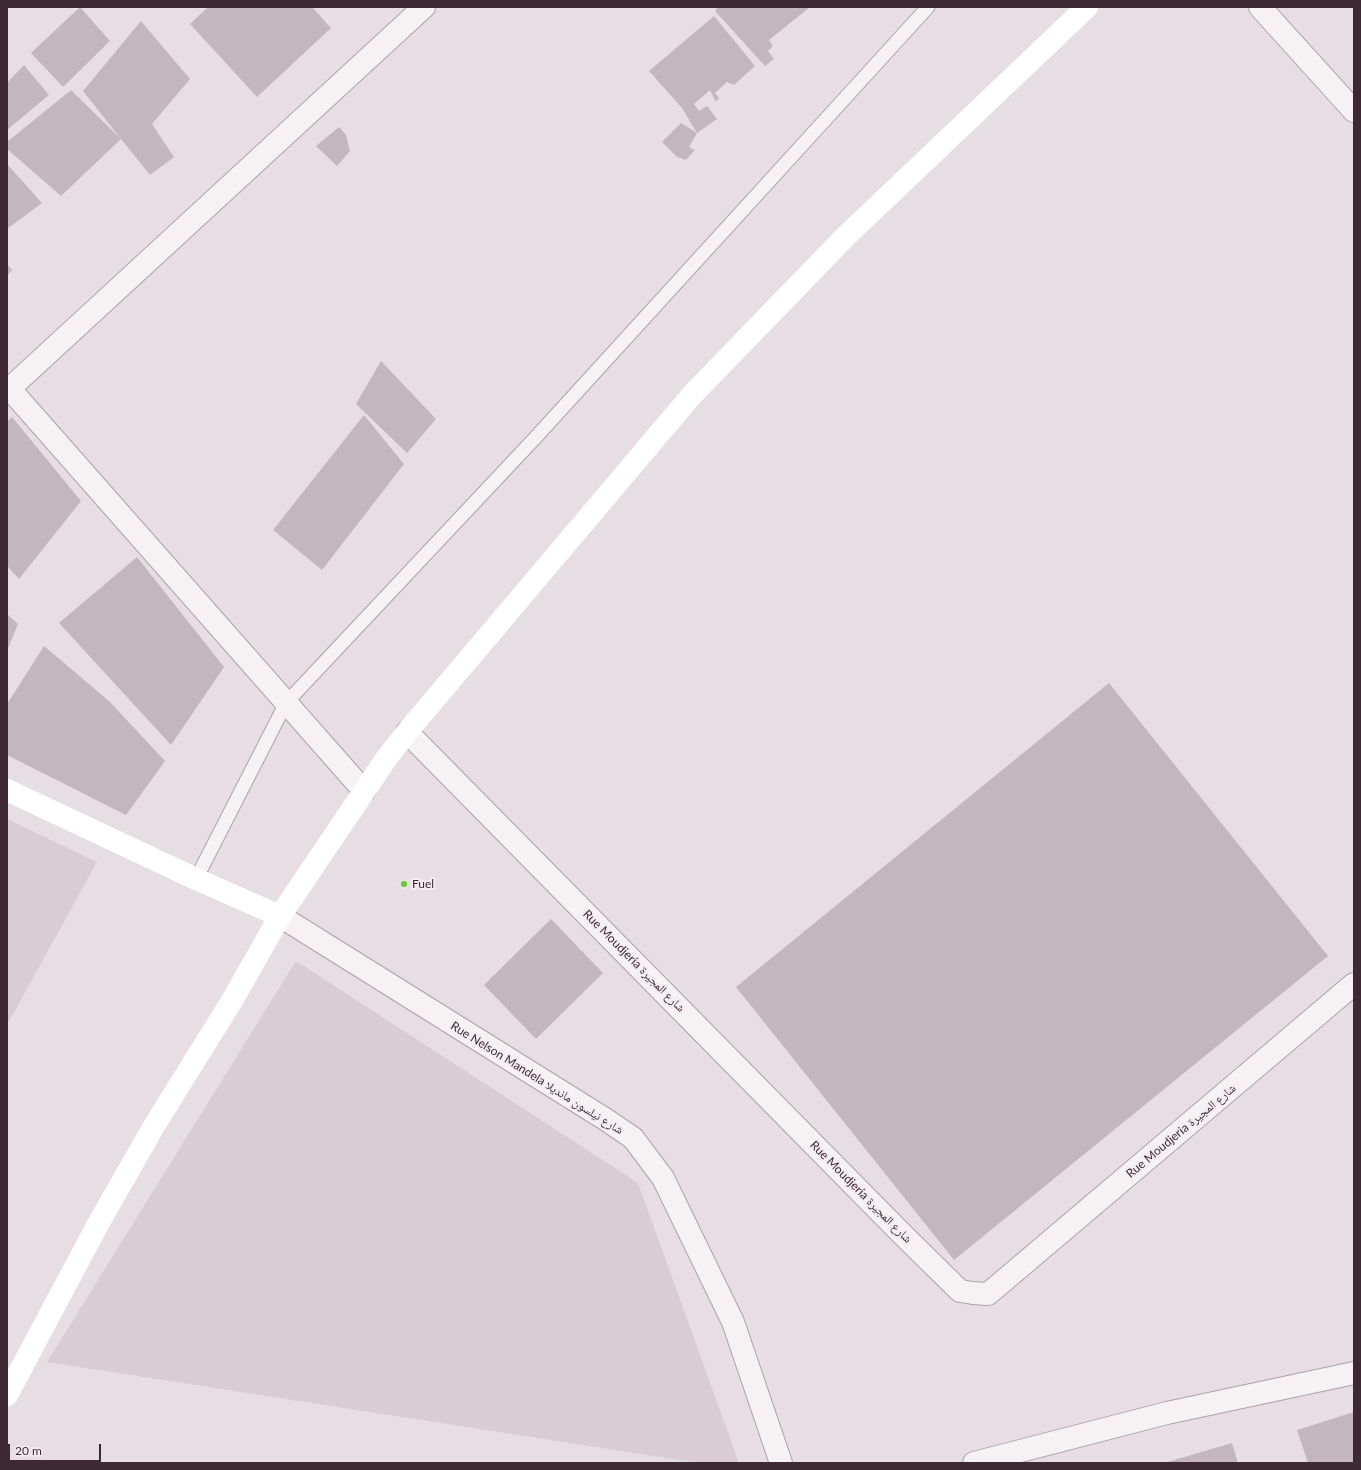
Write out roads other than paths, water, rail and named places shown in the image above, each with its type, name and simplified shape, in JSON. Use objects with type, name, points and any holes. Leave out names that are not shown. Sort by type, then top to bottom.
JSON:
[{"type":"main road","points":[[7,1395],[100,1219],[154,1126],[233,999],[280,916],[364,791],[407,732],[691,396],[845,237],[1087,7]]},
{"type":"main road","points":[[7,790],[196,879],[280,916]]},
{"type":"street","points":[[364,791],[8,389],[424,7]]},
{"type":"street","points":[[1260,7],[1354,112]]},
{"type":"street","name":"Rue Moudjeria شارع المجيرة","points":[[407,732],[960,1291],[973,1294],[988,1294],[1354,984]]},
{"type":"street","name":"Rue Nelson Mandela شارع نيلسون مانديلا","points":[[280,916],[605,1118],[633,1138],[663,1178],[733,1322],[781,1463]]},
{"type":"street","points":[[974,1463],[1167,1413],[1354,1373]]},
{"type":"lane","points":[[196,879],[286,703],[536,437],[928,7]]},
{"type":"place","name":"Fuel","points":[[404,884]]}]
